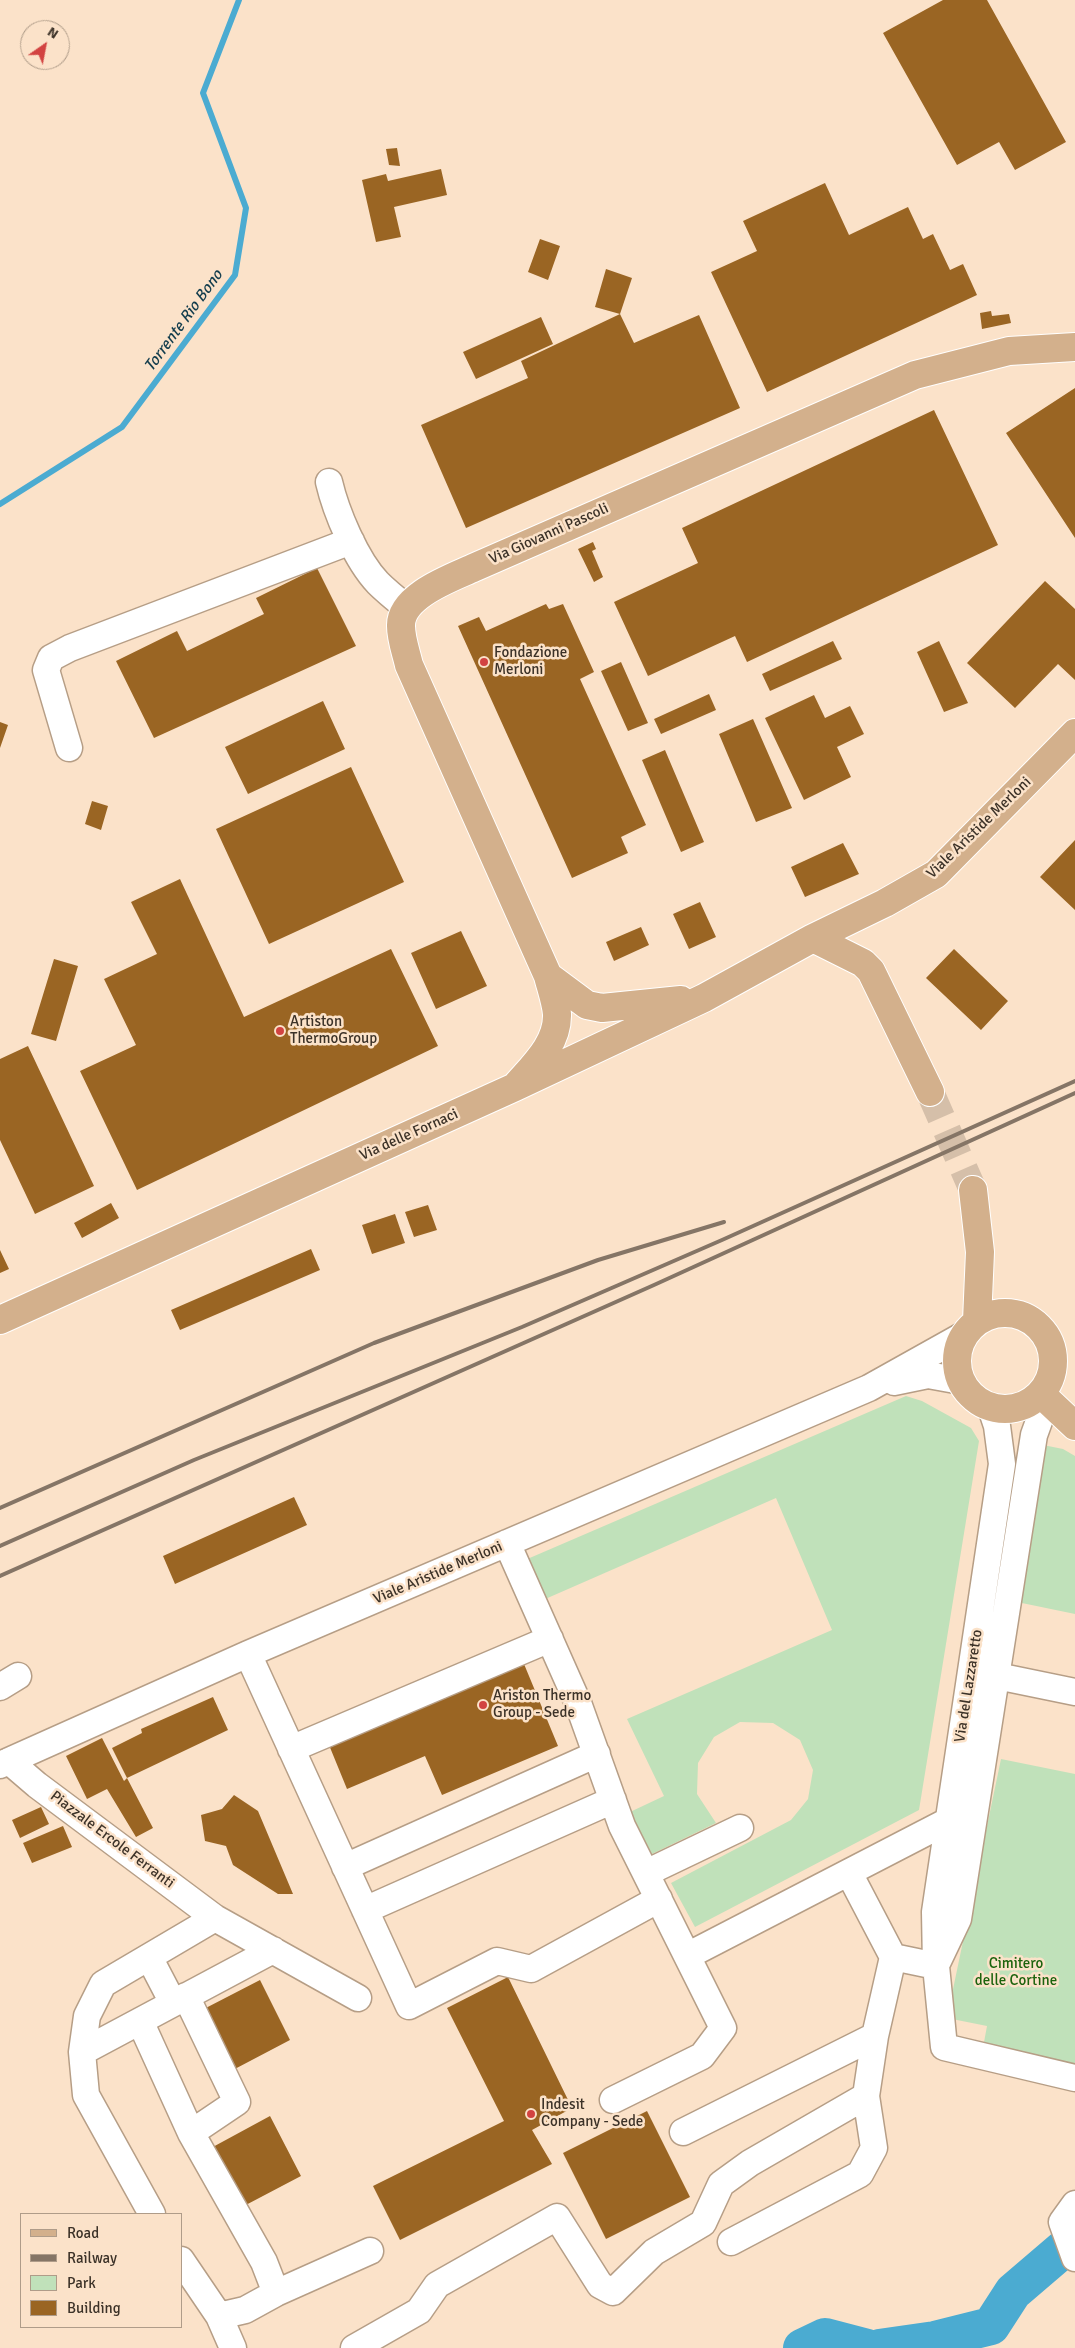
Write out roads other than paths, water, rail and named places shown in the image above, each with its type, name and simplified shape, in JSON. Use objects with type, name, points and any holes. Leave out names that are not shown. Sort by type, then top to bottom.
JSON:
[{"type":"main road","name":"Via Giovanni Pascoli","points":[[407,608],[426,590],[473,568],[915,375],[1009,351],[1075,347]]},
{"type":"main road","points":[[407,608],[400,625],[409,665],[548,976],[556,1014],[554,1034],[546,1050],[515,1087]]},
{"type":"main road","name":"Viale Aristide Merloni","points":[[812,938],[885,903],[936,874],[1075,733]]},
{"type":"main road","points":[[812,938],[863,963],[871,971],[930,1092]]},
{"type":"main road","name":"Via delle Fornaci","points":[[0,1320],[515,1087],[704,998],[812,938]]},
{"type":"main road","points":[[548,976],[587,1004],[602,1008],[704,998]]},
{"type":"main road","points":[[973,1190],[980,1252],[969,1329],[957,1352],[956,1369],[961,1381],[969,1395],[991,1408],[1004,1410],[1018,1408],[1044,1396],[1075,1426]]},
{"type":"main road","name":"Viale Aristide Merloni","points":[[969,1329],[990,1315],[1005,1312],[1019,1315],[1033,1322],[1043,1332],[1050,1344],[1053,1359],[1050,1378],[1044,1396]]},
{"type":"street","points":[[329,482],[335,506],[351,541],[377,582],[407,608]]},
{"type":"street","points":[[69,748],[46,670],[51,658],[70,648],[351,541]]},
{"type":"street","name":"Viale Aristide Merloni","points":[[3,1762],[248,1654],[869,1388],[969,1329]]},
{"type":"street","name":"Viale Aristide Merloni","points":[[869,1388],[928,1375],[961,1381]]},
{"type":"street","name":"Via del Lazzaretto","points":[[936,1966],[958,1919],[998,1676],[1034,1435],[1044,1396]]},
{"type":"street","name":"Via del Lazzaretto","points":[[991,1408],[997,1426],[1002,1464],[935,1912],[936,1966],[944,2047],[1075,2078]]},
{"type":"street","points":[[507,1543],[550,1639],[597,1754],[622,1826],[723,2028],[702,2056],[613,2100]]},
{"type":"street","points":[[291,1749],[550,1639]]},
{"type":"street","points":[[248,1654],[409,2006],[497,1962],[531,1969],[659,1900]]},
{"type":"street","name":"Via del Lazzaretto","points":[[998,1676],[1075,1692]]},
{"type":"street","points":[[345,1867],[597,1754]]},
{"type":"street","name":"Piazzale Ercole Ferranti","points":[[3,1762],[37,1785],[215,1918],[358,1998]]},
{"type":"street","points":[[365,1910],[613,1800]]},
{"type":"street","points":[[688,1956],[948,1821]]},
{"type":"street","points":[[646,1873],[740,1828]]},
{"type":"street","points":[[731,2242],[860,2174],[874,2148],[866,2096],[875,2036],[893,1957],[849,1873]]},
{"type":"street","points":[[151,2213],[86,2095],[82,2052],[87,2016],[103,1984],[215,1918]]},
{"type":"street","points":[[82,2052],[273,1950]]},
{"type":"street","points":[[149,1957],[180,2000],[237,2102],[191,2133]]},
{"type":"street","points":[[893,1957],[936,1966]]},
{"type":"street","points":[[140,2021],[191,2133],[264,2262],[276,2293]]},
{"type":"street","points":[[683,2132],[875,2036]]},
{"type":"street","points":[[354,2348],[418,2311],[437,2285],[557,2217],[600,2285],[614,2292],[654,2252],[703,2223],[721,2184],[750,2163],[866,2096]]},
{"type":"street","points":[[1069,2213],[1075,2258]]},
{"type":"street","points":[[219,2316],[245,2310],[276,2293],[370,2251]]},
{"type":"street","points":[[182,2261],[219,2316],[232,2348]]},
{"type":"waterway","name":"Torrente Rio Bono","points":[[0,504],[122,427],[235,275],[246,208],[203,93],[239,0]]},
{"type":"waterway","points":[[879,2348],[935,2340],[991,2326],[1013,2292],[1075,2239]]},
{"type":"waterway","points":[[802,2348],[825,2337],[867,2348]]},
{"type":"tunnel","points":[[930,1092],[973,1190]]},
{"type":"railway","points":[[0,1546],[194,1460],[522,1327],[722,1240],[1075,1081]]},
{"type":"railway","points":[[0,1576],[654,1285],[1075,1093]]},
{"type":"railway","points":[[0,1508],[374,1343],[598,1260],[724,1222]]},
{"type":"place","name":"Fondazione Merloni","points":[[484,662]]},
{"type":"place","name":"Artiston ThermoGroup","points":[[280,1031]]},
{"type":"place","name":"Ariston Thermo Group - Sede","points":[[483,1705]]},
{"type":"place","name":"Indesit Company - Sede","points":[[531,2114]]},
{"type":"park label","name":"Cimitero delle Cortine","points":[[1016,1972]]}]
